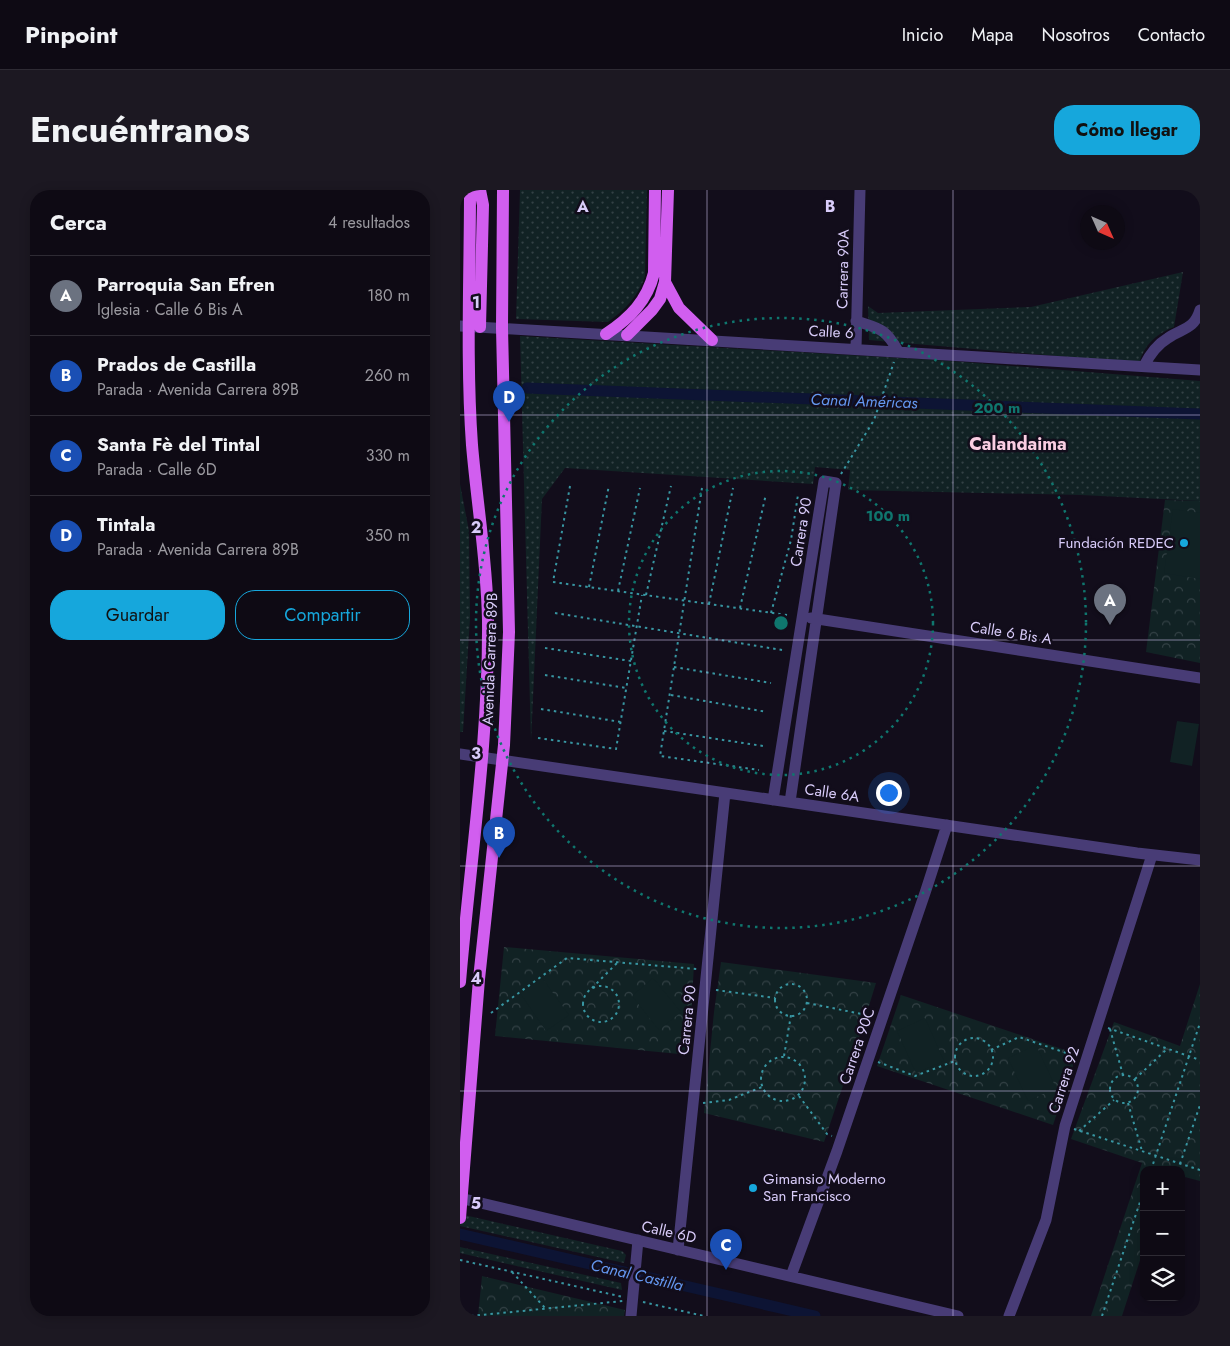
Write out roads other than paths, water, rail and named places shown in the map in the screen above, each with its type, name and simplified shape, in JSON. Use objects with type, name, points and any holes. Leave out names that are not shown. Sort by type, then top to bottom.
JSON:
[{"type":"main road","name":"Avenida Carrera 89B","points":[[460,982],[481,757],[486,692],[488,619],[485,556],[472,445],[470,190]]},
{"type":"main road","points":[[470,326],[483,205],[480,190]]},
{"type":"main road","name":"Avenida Carrera 89B","points":[[460,1218],[480,980],[502,760],[509,632],[502,328],[503,190]]},
{"type":"main road","points":[[606,334],[636,310],[645,297],[651,283],[654,273],[655,190]]},
{"type":"main road","points":[[627,335],[652,310],[660,299],[665,282],[668,190]]},
{"type":"main road","points":[[665,282],[679,308],[712,340]]},
{"type":"street","name":"Carrera 90A","points":[[856,349],[860,190]]},
{"type":"street","points":[[1144,366],[1148,357],[1167,338],[1189,327],[1196,321],[1200,310]]},
{"type":"street","points":[[856,321],[882,329],[898,351]]},
{"type":"street","name":"Calle 6","points":[[470,326],[1200,370]]},
{"type":"street","name":"Carrera 90","points":[[773,800],[824,481],[836,483],[790,802]]},
{"type":"street","name":"Calle 6 Bis A","points":[[802,616],[1200,678]]},
{"type":"street","name":"Calle 6A","points":[[460,754],[1152,855],[1200,860]]},
{"type":"street","name":"Carrera 90","points":[[678,1250],[725,793]]},
{"type":"street","name":"Carrera 90C","points":[[791,1276],[841,1139],[947,825]]},
{"type":"street","name":"Carrera 92","points":[[1009,1316],[1046,1220],[1065,1126],[1152,855]]},
{"type":"street","name":"Calle 6D","points":[[461,1198],[958,1316]]},
{"type":"street","points":[[631,1316],[638,1240]]},
{"type":"waterway","name":"Canal Américas","points":[[527,388],[1200,414]]},
{"type":"waterway","name":"Canal Castilla","points":[[460,1234],[815,1316]]},
{"type":"place","name":"Tintala","points":[[509,422]]},
{"type":"place","name":"Fundación REDEC","points":[[1184,543]]},
{"type":"place","name":"Parroquia San Efren","points":[[1110,625]]},
{"type":"place","name":"Prados de Castilla","points":[[499,858]]},
{"type":"place","name":"Gimansio Moderno San Francisco","points":[[753,1188]]},
{"type":"place","name":"Santa Fè del Tintal","points":[[726,1270]]},
{"type":"district","name":"Calandaima","points":[[1018,444]]}]
